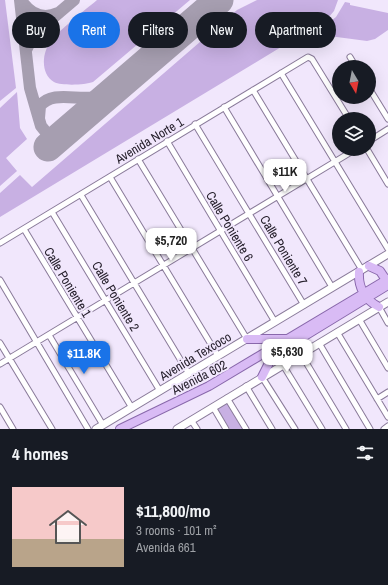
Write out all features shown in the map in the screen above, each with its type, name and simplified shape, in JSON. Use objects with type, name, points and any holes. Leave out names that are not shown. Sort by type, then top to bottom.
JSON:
[{"type":"main road","name":"Avenida Texcoco","points":[[96,429],[105,427],[132,408],[388,254]]},
{"type":"main road","points":[[379,307],[365,296],[360,283],[363,269],[378,270],[388,282]]},
{"type":"main road","name":"Avenida 602","points":[[129,429],[210,392],[273,355],[388,282]]},
{"type":"main road","name":"Avenida 602","points":[[120,429],[209,386],[365,296]]},
{"type":"main road","points":[[177,429],[246,386],[388,302]]},
{"type":"main road","points":[[247,339],[288,340]]},
{"type":"main road","points":[[262,377],[273,355]]},
{"type":"street","name":"Avenida Norte 1","points":[[0,243],[81,195],[195,124],[310,57],[345,112]]},
{"type":"street","points":[[281,73],[388,248]]},
{"type":"street","points":[[253,90],[306,179],[363,269]]},
{"type":"street","points":[[376,99],[388,119]]},
{"type":"street","points":[[224,107],[332,287]]},
{"type":"street","name":"Calle Poniente 7","points":[[195,124],[304,305]]},
{"type":"street","points":[[376,137],[388,129]]},
{"type":"street","name":"Calle Poniente 6","points":[[167,142],[275,322]]},
{"type":"street","points":[[0,364],[345,156]]},
{"type":"street","points":[[371,156],[388,184]]},
{"type":"street","points":[[138,159],[247,339]]},
{"type":"street","points":[[110,177],[218,356]]},
{"type":"street","points":[[81,195],[189,374]]},
{"type":"street","name":"Calle Poniente 2","points":[[52,212],[160,391]]},
{"type":"street","name":"Calle Poniente 1","points":[[24,229],[132,408]]},
{"type":"street","points":[[0,280],[88,429]]},
{"type":"street","points":[[379,307],[388,323]]},
{"type":"street","points":[[359,319],[388,368]]},
{"type":"street","points":[[337,332],[388,417]]},
{"type":"street","points":[[49,335],[105,427]]},
{"type":"street","points":[[0,343],[52,429]]},
{"type":"street","points":[[319,343],[370,429]]},
{"type":"street","points":[[301,354],[346,429]]},
{"type":"street","points":[[283,365],[322,429]]},
{"type":"street","points":[[262,377],[295,429]]},
{"type":"street","points":[[246,386],[272,429]]},
{"type":"street","points":[[377,399],[388,392]]},
{"type":"street","points":[[227,398],[246,429]]},
{"type":"street","points":[[0,407],[13,429]]},
{"type":"street","points":[[213,407],[226,429]]},
{"type":"street","points":[[191,420],[197,429]]},
{"type":"street","points":[[384,429],[388,426]]},
{"type":"shaded area","points":[[0,0],[5,0],[16,88],[0,101]]},
{"type":"shaded area","points":[[97,0],[190,0],[176,12],[128,12],[128,48],[133,48],[93,82],[74,85],[54,82],[46,74],[44,57],[47,48],[60,48],[60,31],[68,24],[68,48],[120,48],[120,12],[82,12]]},
{"type":"shaded area","points":[[257,0],[338,0],[333,12],[255,12],[255,48],[279,48],[0,217],[0,193],[20,175],[32,187],[196,45],[196,48],[247,48],[247,12],[235,12]]},
{"type":"shaded area","points":[[345,2],[350,3],[350,5],[388,13],[388,30],[375,39],[367,41],[336,37],[336,17]]},
{"type":"shaded area","points":[[17,92],[20,128],[27,139],[6,158],[17,171],[0,186],[0,108]]},
{"type":"shaded area","points":[[227,403],[243,429],[230,429],[217,409]]},
{"type":"taxiway","points":[[20,0],[30,88],[41,126],[54,142]]},
{"type":"taxiway","points":[[21,0],[28,9],[33,12]]},
{"type":"taxiway","points":[[26,50],[34,34],[74,0]]},
{"type":"taxiway","points":[[39,118],[40,106],[51,98],[96,97],[109,92],[120,84]]},
{"type":"runway","points":[[48,147],[219,0]]}]
